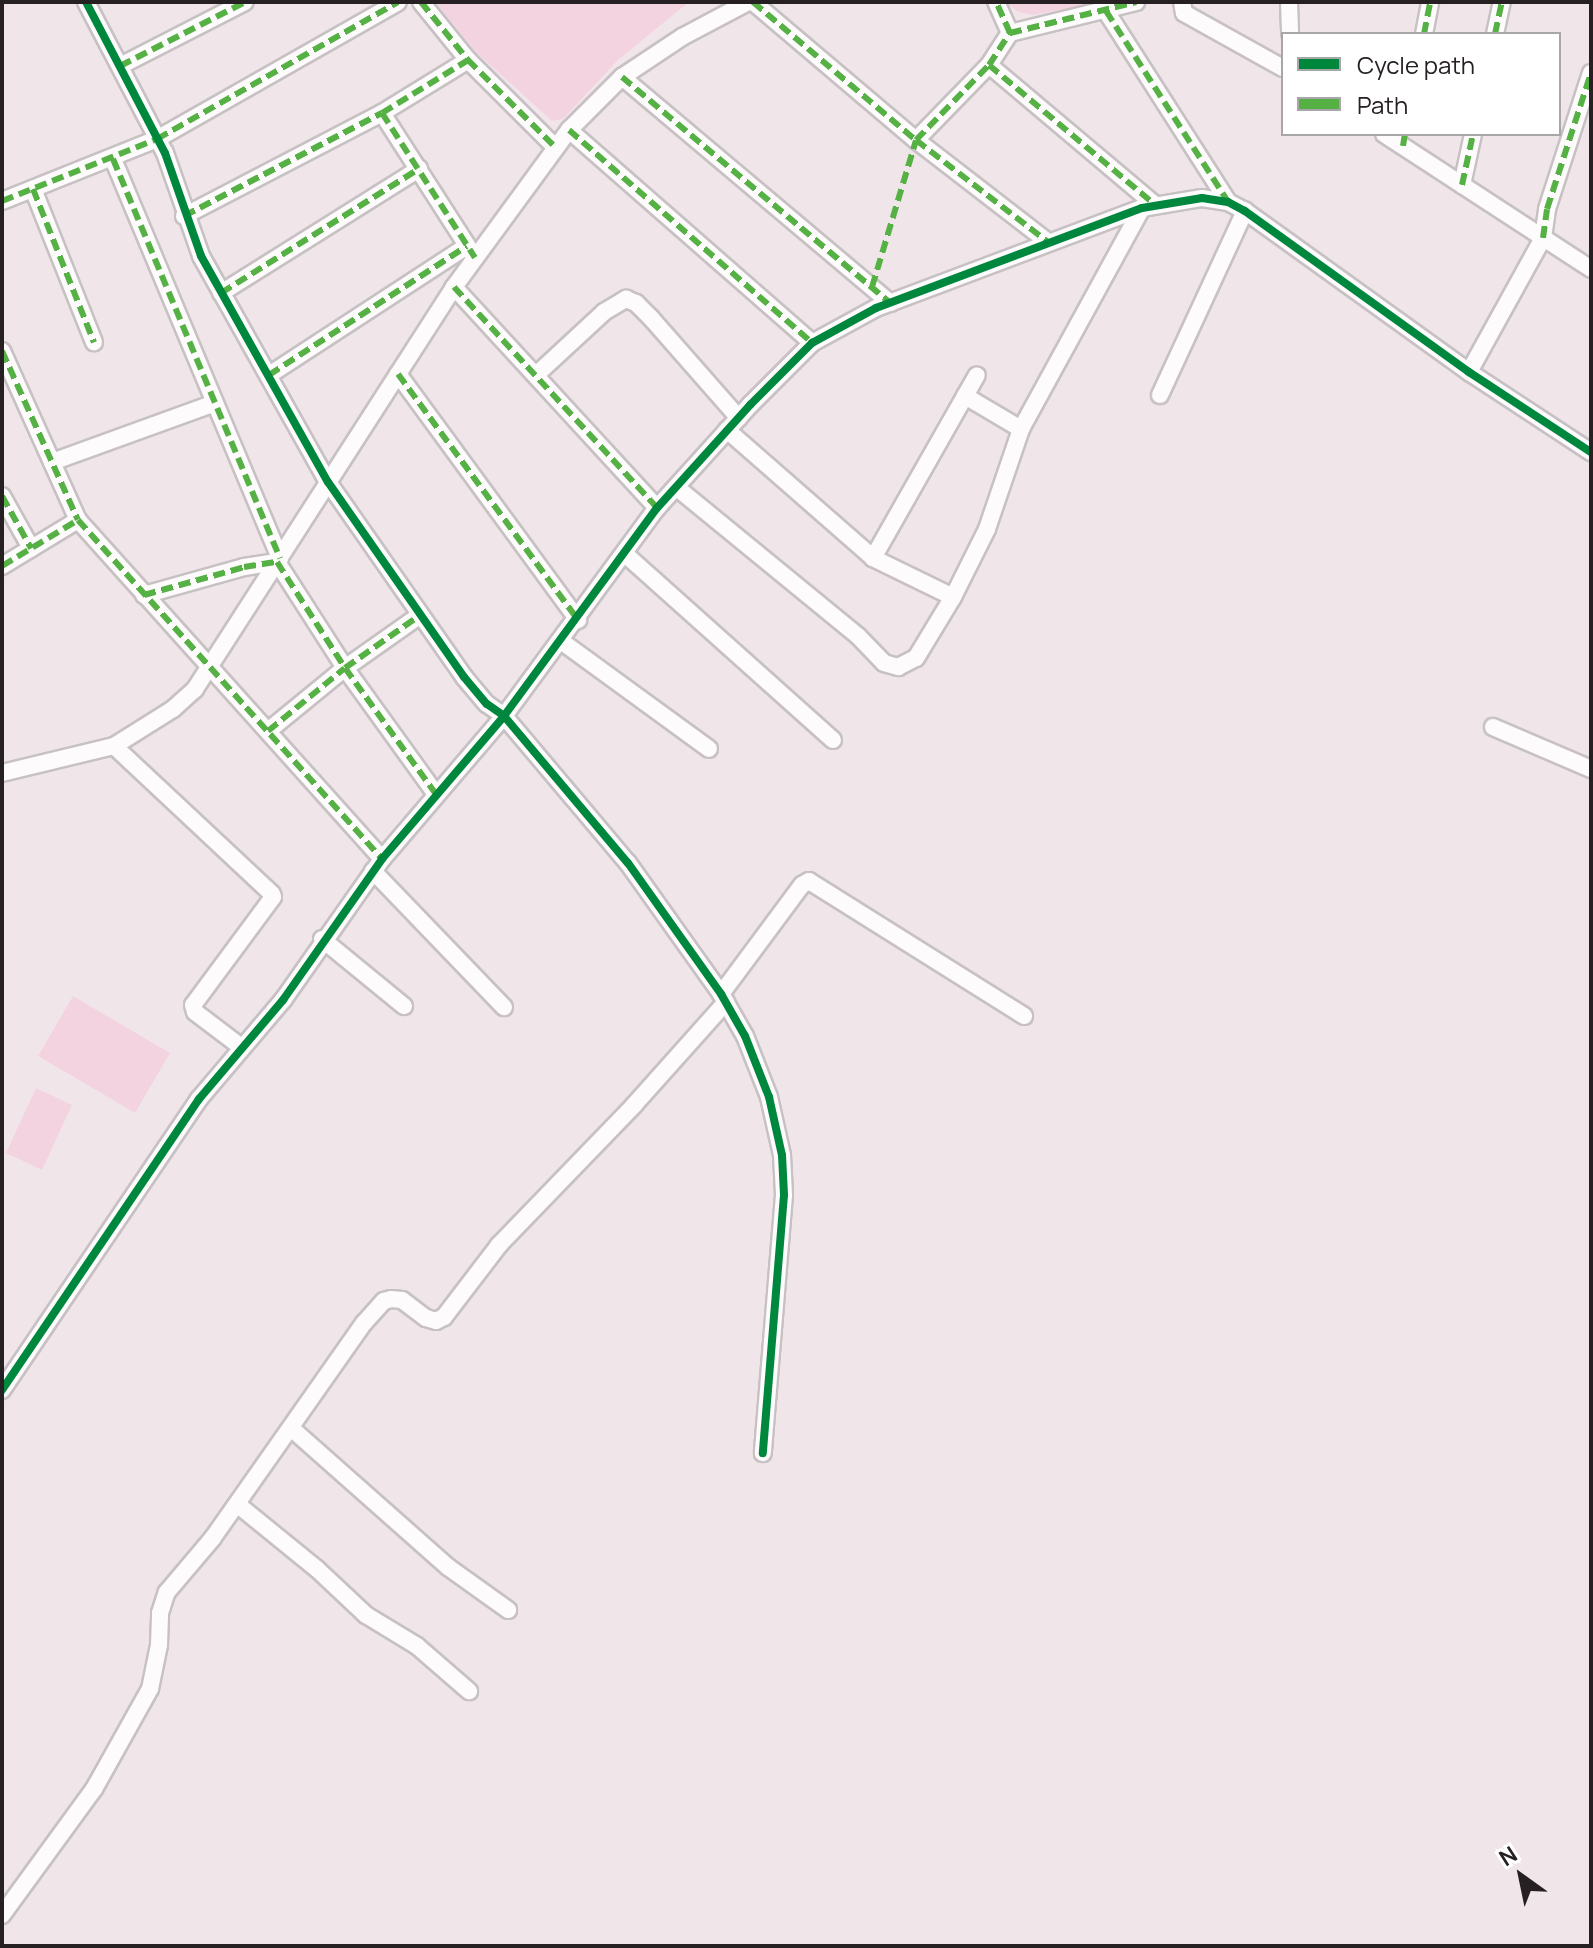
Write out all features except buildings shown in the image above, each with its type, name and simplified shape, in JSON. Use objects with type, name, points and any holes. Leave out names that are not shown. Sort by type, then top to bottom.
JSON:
[{"type":"street","points":[[88,2],[173,173],[184,216],[221,293],[328,482],[464,677],[487,704],[504,716],[628,863],[723,998],[762,1076],[782,1155],[784,1195],[763,1453]]},
{"type":"street","points":[[120,66],[245,2]]},
{"type":"street","points":[[2,201],[157,139],[398,2]]},
{"type":"street","points":[[421,2],[468,60],[556,148]]},
{"type":"street","points":[[2,773],[114,746],[173,709],[210,670],[454,287],[471,252],[569,130],[622,77],[682,37],[750,2],[916,140],[1048,242]]},
{"type":"street","points":[[996,2],[1010,33]]},
{"type":"street","points":[[916,140],[989,65],[1010,33],[1054,19],[1106,11],[1136,2]]},
{"type":"street","points":[[1182,2],[1184,13],[1281,67]]},
{"type":"street","points":[[1289,2],[1290,32]]},
{"type":"street","points":[[1424,32],[1430,2]]},
{"type":"street","points":[[1495,32],[1502,2]]},
{"type":"street","points":[[1106,11],[1228,202]]},
{"type":"street","points":[[184,216],[382,113],[468,60]]},
{"type":"street","points":[[989,65],[1148,206]]},
{"type":"street","points":[[1469,372],[1543,238],[1547,209],[1591,73]]},
{"type":"street","points":[[622,77],[890,303]]},
{"type":"street","points":[[382,113],[471,252]]},
{"type":"street","points":[[569,130],[812,343]]},
{"type":"street","points":[[1462,185],[1473,136]]},
{"type":"street","points":[[1404,140],[1462,185],[1591,269]]},
{"type":"street","points":[[113,159],[279,560],[345,668],[436,794]]},
{"type":"street","points":[[221,293],[419,169]]},
{"type":"street","points":[[33,189],[94,342]]},
{"type":"street","points":[[2,1390],[199,1099],[240,1046],[283,1000],[322,939],[378,865],[504,716],[578,620],[657,508],[812,343],[890,303],[1048,242],[1148,206],[1202,198],[1228,202],[1245,211],[1469,372],[1591,452]]},
{"type":"street","points":[[676,487],[858,636],[884,663],[898,667],[916,658],[953,597],[987,529],[1021,429],[1148,206]]},
{"type":"street","points":[[1160,395],[1245,211]]},
{"type":"street","points":[[269,375],[471,252]]},
{"type":"street","points":[[454,287],[657,508]]},
{"type":"street","points":[[536,375],[604,312],[626,299],[636,303],[733,424],[873,558],[953,597]]},
{"type":"street","points":[[2,353],[78,520],[268,731],[378,865],[504,1007]]},
{"type":"street","points":[[398,374],[578,620]]},
{"type":"street","points":[[873,558],[977,375]]},
{"type":"street","points":[[965,396],[1021,429]]},
{"type":"street","points":[[52,462],[215,403]]},
{"type":"street","points":[[2,496],[31,548]]},
{"type":"street","points":[[2,566],[78,520]]},
{"type":"street","points":[[625,554],[833,740]]},
{"type":"street","points":[[144,595],[279,560]]},
{"type":"street","points":[[268,731],[345,668],[420,615]]},
{"type":"street","points":[[561,641],[709,749]]},
{"type":"street","points":[[1493,727],[1591,769]]},
{"type":"street","points":[[114,746],[272,894],[273,897],[193,1005],[195,1012],[240,1046]]},
{"type":"street","points":[[2,1915],[60,1838],[126,1735],[150,1689],[159,1645],[160,1613],[167,1592],[237,1504],[384,1301],[402,1300],[426,1318],[436,1321],[444,1317],[499,1245],[634,1105],[723,998],[802,885],[809,881],[1024,1016]]},
{"type":"street","points":[[322,939],[404,1006]]},
{"type":"street","points":[[291,1428],[410,1529],[448,1567],[508,1610]]},
{"type":"street","points":[[237,1504],[317,1569],[366,1615],[417,1646],[469,1691]]},
{"type":"shaded area","points":[[435,2],[689,2],[618,60],[563,119],[552,121],[477,53]]},
{"type":"shaded area","points":[[1006,2],[1099,2],[1034,15],[1018,12]]},
{"type":"shaded area","points":[[73,996],[170,1053],[135,1113],[38,1056]]},
{"type":"shaded area","points":[[36,1088],[72,1105],[42,1170],[6,1153]]},
{"type":"marked path","points":[[120,66],[245,2]]},
{"type":"marked path","points":[[2,201],[157,139],[398,2]]},
{"type":"marked path","points":[[421,2],[468,60],[556,148]]},
{"type":"marked path","points":[[753,2],[916,140],[1048,242]]},
{"type":"marked path","points":[[872,287],[916,140],[989,65],[1010,33],[996,2]]},
{"type":"marked path","points":[[1010,33],[1136,2]]},
{"type":"marked path","points":[[1424,32],[1430,2]]},
{"type":"marked path","points":[[1495,32],[1502,2]]},
{"type":"marked path","points":[[1106,11],[1228,202]]},
{"type":"marked path","points":[[184,216],[382,113],[468,60]]},
{"type":"marked path","points":[[989,65],[1155,205]]},
{"type":"marked path","points":[[1543,238],[1547,209],[1591,73]]},
{"type":"marked path","points":[[622,77],[890,303]]},
{"type":"marked path","points":[[382,113],[475,258]]},
{"type":"marked path","points":[[569,130],[812,343]]},
{"type":"marked path","points":[[1403,146],[1405,136]]},
{"type":"marked path","points":[[1462,185],[1473,136]]},
{"type":"marked path","points":[[113,159],[280,558]]},
{"type":"marked path","points":[[221,293],[419,169]]},
{"type":"marked path","points":[[33,189],[94,342]]},
{"type":"marked path","points":[[269,375],[467,246]]},
{"type":"marked path","points":[[454,287],[657,508]]},
{"type":"marked path","points":[[2,351],[78,520],[382,859]]},
{"type":"marked path","points":[[398,374],[578,620]]},
{"type":"marked path","points":[[2,496],[31,548]]},
{"type":"marked path","points":[[2,566],[78,520]]},
{"type":"marked path","points":[[144,595],[244,567],[277,562],[345,668],[436,794]]},
{"type":"marked path","points":[[268,731],[345,668],[420,615]]},
{"type":"cycle path","points":[[86,2],[165,153],[201,256],[328,482],[464,677],[487,704],[504,716],[657,508],[750,405],[812,343],[876,308],[1142,208],[1202,198],[1228,202],[1245,211],[1469,372],[1591,452]]},
{"type":"cycle path","points":[[2,1390],[199,1099],[283,1000],[382,859],[504,716],[628,863],[721,994],[745,1036],[769,1097],[782,1155],[784,1195],[763,1453]]}]
